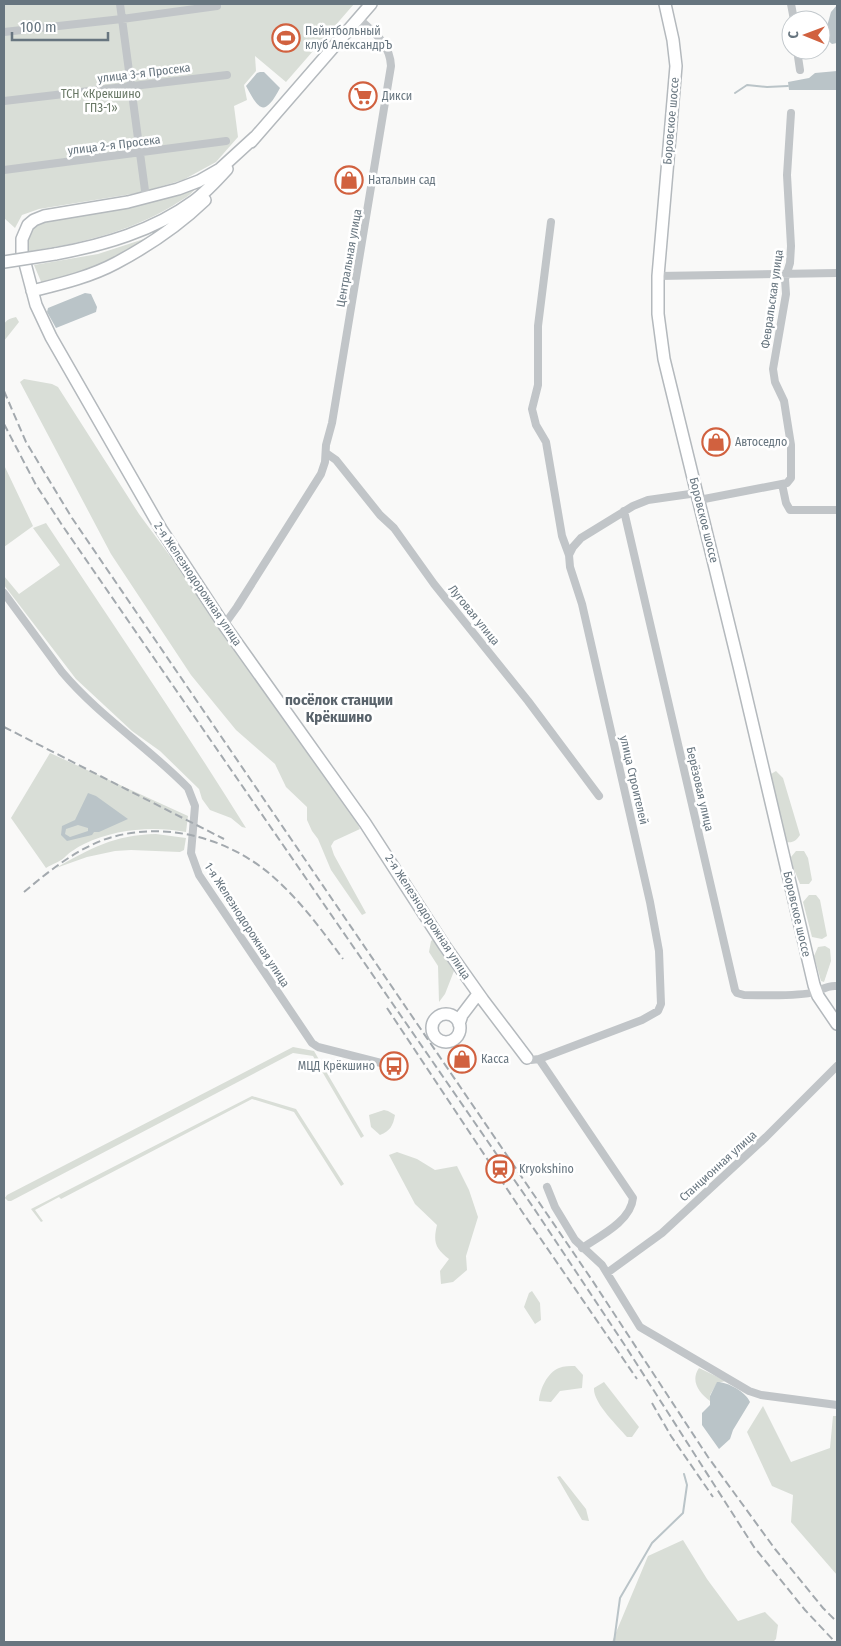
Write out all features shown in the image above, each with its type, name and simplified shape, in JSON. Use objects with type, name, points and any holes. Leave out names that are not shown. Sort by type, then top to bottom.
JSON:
[{"type":"street","points":[[120,4],[146,198]]},
{"type":"street","points":[[4,262],[96,246],[124,237],[180,210],[195,200],[211,186],[258,134],[371,4]]},
{"type":"street","name":"Боровское шоссе","points":[[665,4],[675,48],[676,72],[658,276],[658,314],[664,359],[816,992],[837,1024]]},
{"type":"street","points":[[4,32],[217,6]]},
{"type":"street","name":"Центральная улица","points":[[224,625],[321,474],[325,462],[326,445],[332,423],[391,66],[389,52],[382,40],[358,18]]},
{"type":"street","points":[[798,60],[800,70]]},
{"type":"street","name":"улица 3-я Просека","points":[[4,101],[227,75]]},
{"type":"street","name":"Февральская улица","points":[[785,483],[792,475],[791,445],[783,397],[775,382],[773,369],[786,294],[786,274],[790,263],[791,246],[787,174],[791,113]]},
{"type":"street","points":[[32,292],[81,277],[116,263],[181,221],[211,194],[235,166],[258,134]]},
{"type":"street","name":"2-я Железнодорожная улица","points":[[258,134],[225,165],[209,176],[178,190],[146,198],[44,216],[30,223],[24,231],[21,245],[32,292],[51,336],[142,499],[224,625],[365,823],[478,994],[527,1058],[531,1060],[539,1058]]},
{"type":"street","name":"улица 2-я Просека","points":[[4,170],[226,141]]},
{"type":"street","name":"улица Строителей","points":[[539,1058],[642,1020],[658,1011],[661,1004],[660,957],[650,902],[582,604],[562,536],[546,442],[536,425],[532,409],[538,385],[538,326],[551,222]]},
{"type":"street","points":[[658,276],[837,273]]},
{"type":"street","name":"Луговая улица","points":[[326,453],[336,460],[380,515],[394,528],[434,584],[528,701],[599,796]]},
{"type":"street","points":[[569,555],[581,538],[624,511],[648,500],[698,497],[785,483],[786,503],[790,510],[837,510]]},
{"type":"street","name":"Берёзовая улица","points":[[624,511],[735,990],[737,993],[744,995],[816,992],[825,987],[837,986]]},
{"type":"street","name":"1-я Железнодорожная улица","points":[[4,593],[72,684],[188,788],[195,806],[191,853],[199,875],[312,1043],[318,1047],[385,1064],[391,1069]]},
{"type":"street","points":[[459,1019],[478,994]]},
{"type":"street","points":[[539,1058],[633,1198],[629,1210],[618,1223],[582,1248]]},
{"type":"street","name":"Станционная улица","points":[[607,1273],[662,1233],[766,1137],[837,1066]]},
{"type":"street","points":[[547,1187],[555,1208],[574,1240],[596,1259],[607,1273],[640,1328],[749,1391],[761,1395],[837,1405]]},
{"type":"green space","name":"ТСН «Крекшино ГПЗ-1»","points":[[4,4],[354,4],[286,82],[255,56],[256,71],[244,85],[247,100],[234,106],[238,137],[216,162],[183,180],[138,193],[39,209],[22,215],[15,228],[4,218]]},
{"type":"green space","points":[[197,186],[190,194],[174,205],[139,223],[83,241],[25,252],[26,231],[32,224]]},
{"type":"green space","points":[[147,238],[96,266],[56,281],[42,284],[34,265],[98,254]]},
{"type":"green space","points":[[16,317],[19,322],[4,341],[5,322]]},
{"type":"green space","points":[[24,379],[52,384],[58,387],[139,514],[187,579],[280,715],[356,821],[360,829],[334,841],[331,846],[334,855],[366,913],[362,915],[331,870],[318,839],[307,820],[307,807],[286,787],[275,764],[236,730],[191,675],[111,554],[20,382]]},
{"type":"green space","points":[[4,465],[33,526],[4,547]]},
{"type":"green space","points":[[46,523],[246,828],[231,818],[210,810],[202,799],[199,789],[160,751],[132,731],[76,679],[4,585],[4,576],[19,594],[60,565],[33,528]]},
{"type":"green space","points":[[50,753],[188,816],[186,832],[147,829],[109,835],[82,845],[46,868],[11,818]]},
{"type":"green space","points":[[776,771],[783,778],[800,835],[792,842],[786,842],[771,774]]},
{"type":"green space","points":[[156,834],[186,838],[184,850],[180,852],[115,851],[87,857],[56,868],[80,854],[103,844],[128,837]]},
{"type":"green space","points":[[796,851],[804,851],[808,858],[812,880],[809,884],[800,884],[793,867],[791,857]]},
{"type":"green space","points":[[809,895],[816,895],[820,900],[827,936],[822,939],[812,937],[803,902]]},
{"type":"green space","points":[[434,939],[454,971],[445,994],[439,1002],[438,966],[429,952],[431,941]]},
{"type":"green space","points":[[825,946],[830,949],[831,961],[824,982],[821,981],[814,956],[818,947]]},
{"type":"green space","points":[[293,1047],[314,1051],[364,1136],[361,1138],[313,1056],[293,1053],[11,1201],[5,1198],[7,1195]]},
{"type":"green space","points":[[252,1096],[296,1109],[344,1184],[341,1186],[294,1112],[252,1099],[61,1199],[59,1197],[35,1210],[43,1221],[41,1222],[31,1209]]},
{"type":"green space","points":[[384,1110],[395,1115],[390,1128],[380,1135],[371,1127],[369,1115]]},
{"type":"green space","points":[[397,1152],[417,1159],[435,1170],[457,1166],[469,1190],[478,1217],[466,1256],[467,1270],[453,1282],[441,1284],[440,1271],[449,1259],[436,1244],[437,1225],[415,1204],[389,1155]]},
{"type":"green space","points":[[532,1291],[540,1303],[541,1320],[535,1324],[524,1307],[529,1293]]},
{"type":"green space","points":[[575,1366],[583,1375],[582,1388],[560,1391],[551,1402],[539,1401],[541,1391],[548,1377],[555,1370],[561,1367]]},
{"type":"green space","points":[[699,1368],[726,1381],[717,1383],[710,1395],[710,1401],[697,1386],[695,1378]]},
{"type":"green space","points":[[604,1382],[639,1427],[632,1437],[627,1437],[597,1400],[594,1388]]},
{"type":"green space","points":[[763,1406],[791,1462],[830,1448],[833,1416],[837,1416],[837,1575],[791,1522],[793,1495],[772,1486],[747,1432]]},
{"type":"green space","points":[[560,1476],[586,1509],[589,1521],[582,1520],[557,1477]]},
{"type":"green space","points":[[683,1540],[707,1579],[738,1621],[765,1612],[778,1625],[776,1639],[773,1642],[612,1642],[648,1556]]},
{"type":"shaded area","points":[[837,5],[837,43],[832,44],[831,43],[831,12]]},
{"type":"shaded area","points":[[837,71],[837,90],[789,90],[788,82],[809,78],[815,73]]},
{"type":"shaded area","points":[[260,72],[264,72],[280,88],[266,107],[258,105],[246,86]]},
{"type":"shaded area","points":[[85,293],[91,294],[97,307],[96,312],[56,328],[47,312],[48,308]]},
{"type":"shaded area","points":[[88,793],[96,796],[128,819],[99,832],[94,832],[92,835],[67,841],[61,835],[62,826],[75,820]],"holes":[[[78,825],[88,828],[88,831],[70,837],[65,834],[66,829]]]},
{"type":"shaded area","points":[[717,1382],[736,1388],[750,1402],[733,1430],[730,1439],[719,1449],[702,1425],[702,1413],[710,1405],[710,1396]]},
{"type":"waterway","points":[[735,93],[747,85],[767,87],[788,86]]},
{"type":"waterway","points":[[614,1642],[620,1598],[652,1543],[683,1513],[687,1485],[684,1474]]},
{"type":"railway","points":[[4,391],[26,442],[72,518],[592,1280],[708,1457],[775,1549],[823,1608],[837,1622]]},
{"type":"railway","points":[[4,424],[36,485],[62,525],[533,1207],[624,1344],[754,1547],[805,1610],[835,1642]]},
{"type":"railway","points":[[4,727],[224,839]]},
{"type":"railway","points":[[24,892],[72,856],[103,840],[151,831],[175,832],[221,845],[243,855],[264,869],[299,902],[343,959]]},
{"type":"railway","points":[[387,1008],[523,1213],[637,1379]]},
{"type":"railway","points":[[652,1403],[671,1436],[713,1497]]},
{"type":"place","name":"Пейнтбольный клуб АлександрЪ","points":[[286,38]]},
{"type":"place","name":"Дикси","points":[[363,96]]},
{"type":"place","name":"Натальин сад","points":[[349,180]]},
{"type":"place","name":"Автоседло","points":[[716,442]]},
{"type":"place","name":"Касса","points":[[462,1059]]},
{"type":"place","name":"МЦД Крёкшино","points":[[394,1066]]},
{"type":"place","name":"Kryokshino","points":[[500,1169]]},
{"type":"district","name":"посёлок станции Крёкшино","points":[[339,708]]}]
